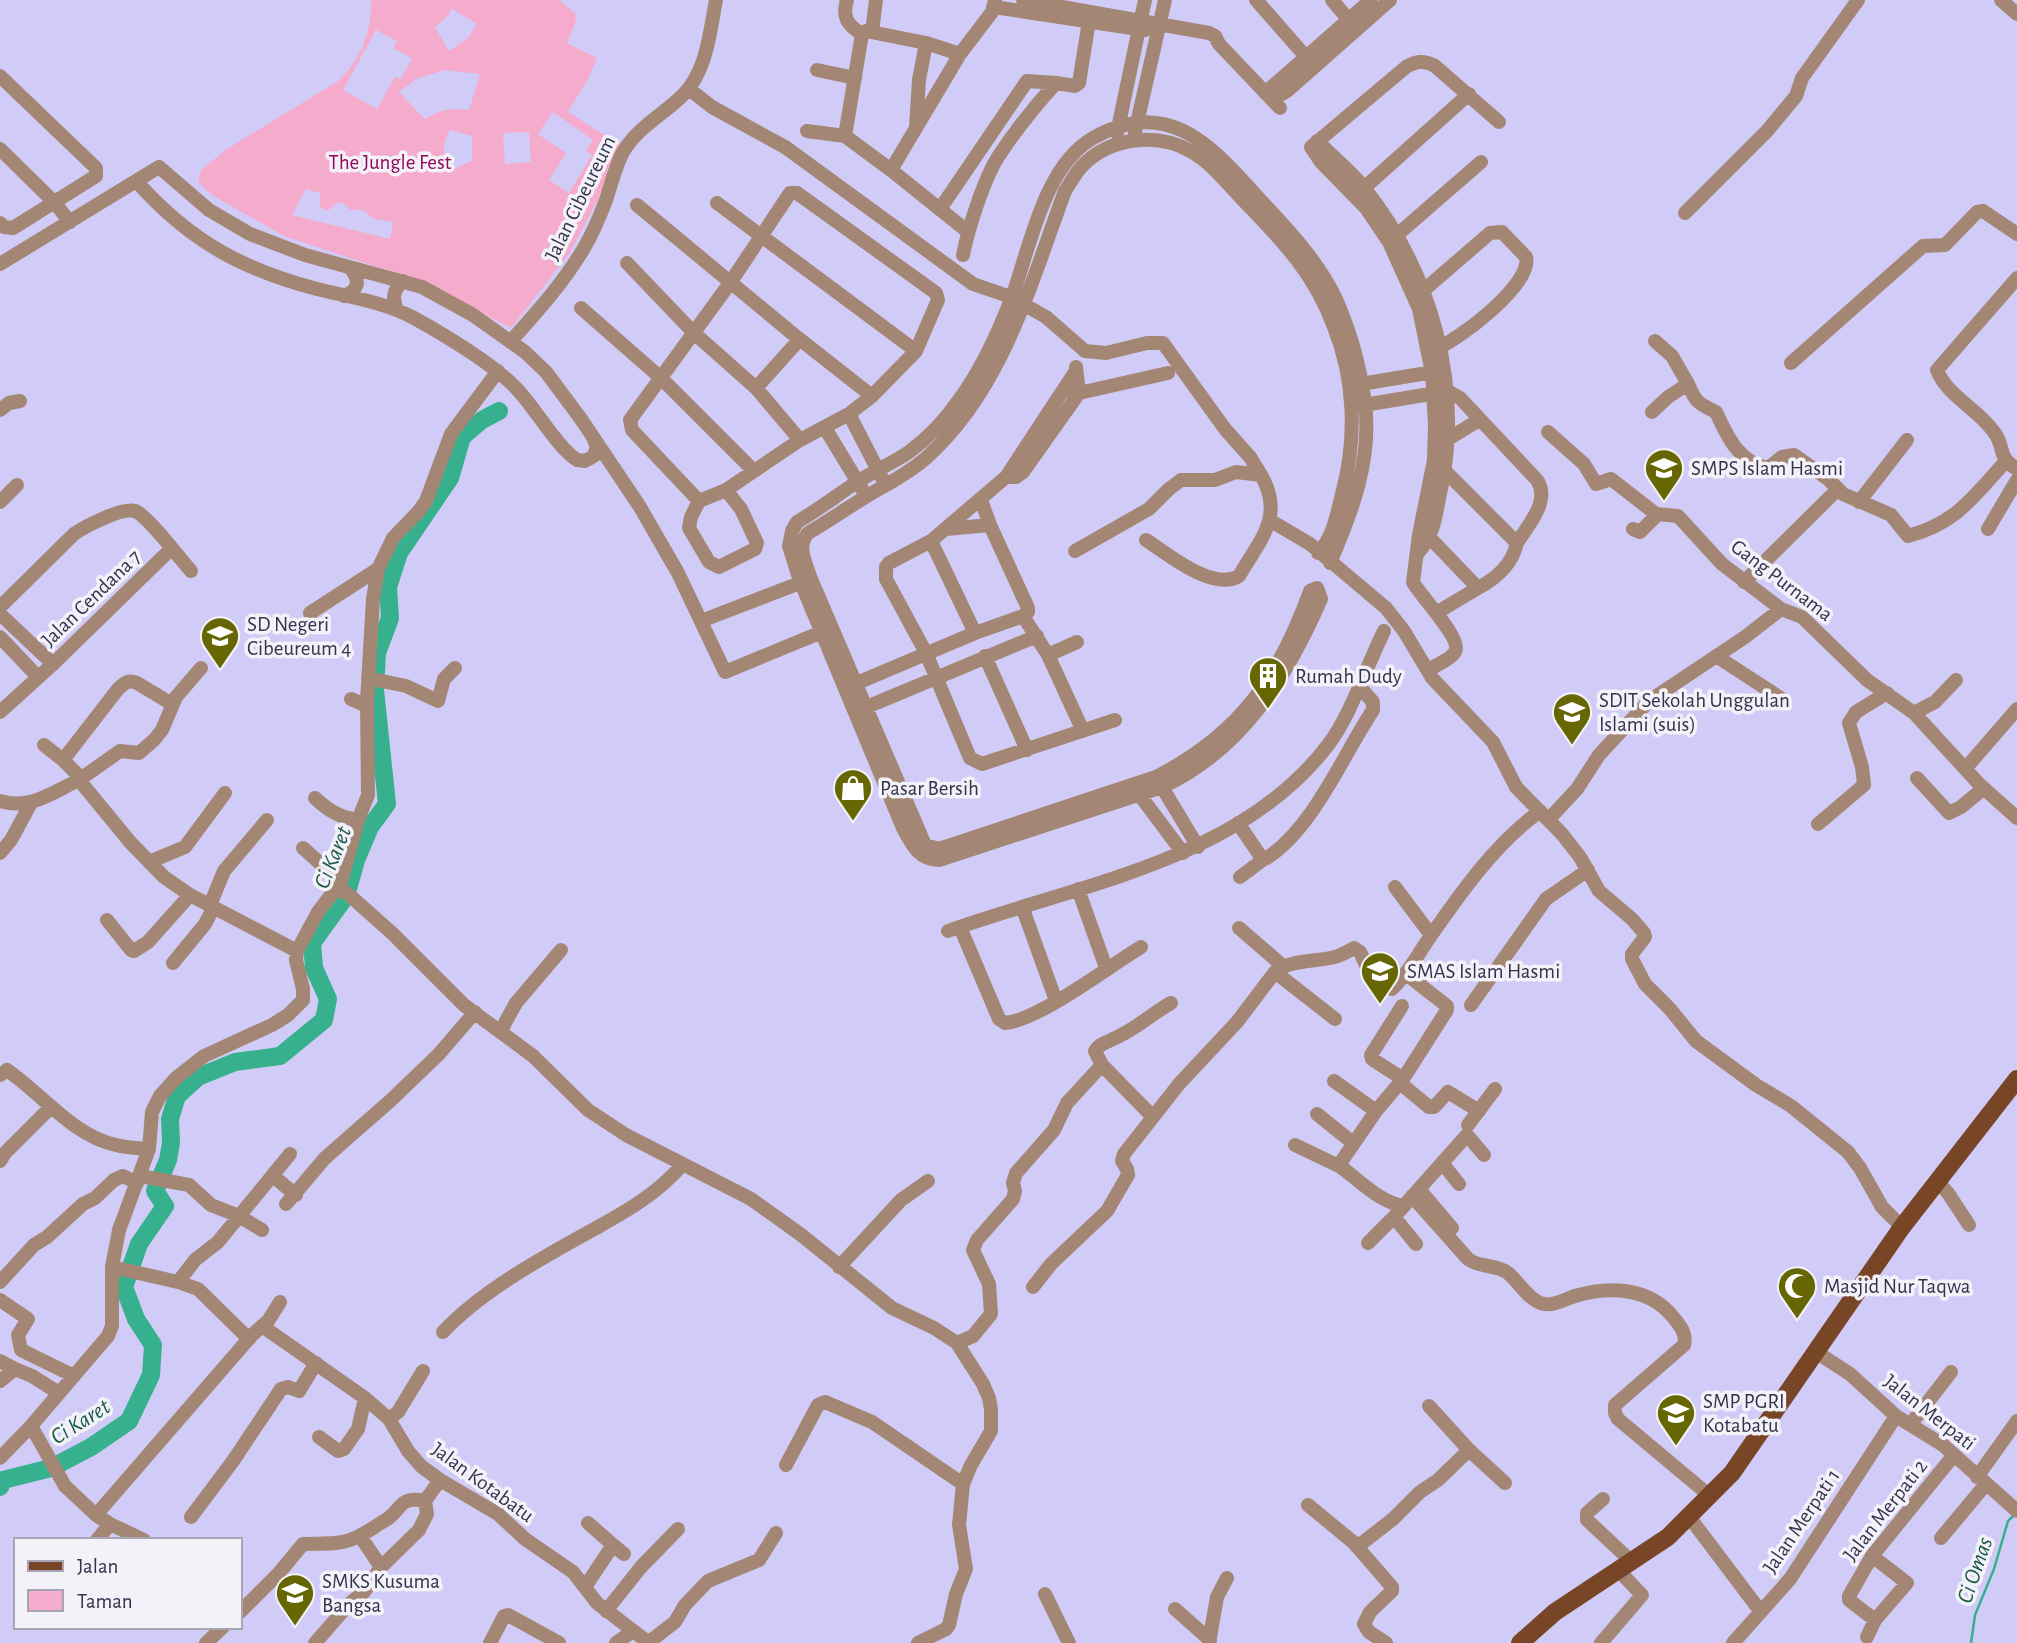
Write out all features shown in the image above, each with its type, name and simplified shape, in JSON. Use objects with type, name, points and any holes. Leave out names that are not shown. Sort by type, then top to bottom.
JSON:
[{"type":"main road","points":[[1520,1643],[1555,1612],[1668,1537],[1710,1496],[1742,1459],[1902,1227],[2017,1079]]},
{"type":"street","name":"Jalan Cibeureum","points":[[511,341],[566,275],[584,248],[605,203],[621,155],[630,142],[640,130],[689,89],[704,56],[716,0]]},
{"type":"street","points":[[847,0],[844,17],[849,25],[867,33],[926,43],[960,54]]},
{"type":"street","points":[[845,136],[855,78],[876,0]]},
{"type":"street","points":[[1023,0],[1141,25],[1209,33],[1272,100]]},
{"type":"street","points":[[1115,145],[1145,0]]},
{"type":"street","points":[[1134,141],[1165,0]]},
{"type":"street","points":[[1256,0],[1307,58]]},
{"type":"street","points":[[1332,0],[1348,19]]},
{"type":"street","points":[[1272,100],[1307,58],[1371,0]]},
{"type":"street","points":[[1272,100],[1287,91],[1390,0]]},
{"type":"street","points":[[1685,214],[1767,131],[1796,96],[1802,78],[1858,0]]},
{"type":"street","points":[[2001,0],[2017,14]]},
{"type":"street","points":[[891,170],[960,54],[995,4],[1089,21],[1141,25]]},
{"type":"street","points":[[940,209],[1027,81],[1075,86],[1079,83],[1089,21]]},
{"type":"street","points":[[915,132],[919,80],[926,43]]},
{"type":"street","points":[[1434,349],[1393,239],[1312,152],[1311,146],[1406,67],[1417,62],[1427,62],[1435,66],[1499,122]]},
{"type":"street","points":[[817,70],[855,78]]},
{"type":"street","points":[[0,76],[96,168],[96,176],[13,228],[4,227],[0,223]]},
{"type":"street","points":[[962,254],[967,231],[996,159],[1056,83]]},
{"type":"street","points":[[689,89],[712,107],[785,147],[973,284],[1018,300],[1061,328],[1087,352],[1106,354],[1147,343],[1163,343],[1261,475],[1268,488],[1272,508],[1271,521],[1239,576],[1232,580],[1223,581],[1195,571],[1146,540]]},
{"type":"street","points":[[1364,188],[1469,94]]},
{"type":"street","points":[[826,630],[802,542],[808,533],[924,460],[968,412],[999,362],[1037,222],[1059,174],[1078,149],[1091,139],[1119,127],[1136,124],[1168,126],[1195,136],[1218,153],[1286,227],[1326,280],[1334,296],[1349,331],[1364,448],[1359,486],[1344,532],[1327,553]]},
{"type":"street","points":[[807,131],[845,136],[967,231]]},
{"type":"street","points":[[1159,782],[1246,711],[1281,658],[1301,619],[1310,590],[1317,588],[1321,598],[1304,636],[1283,675],[1255,715],[1230,742],[1180,778],[939,849],[932,848],[923,841],[860,709],[826,630],[800,583],[789,546],[792,531],[797,522],[857,482],[911,451],[958,402],[1018,300],[1065,191],[1081,167],[1100,152],[1115,145],[1152,140],[1174,144],[1192,152],[1210,165],[1286,243],[1318,290],[1356,384]]},
{"type":"street","points":[[1317,141],[1364,188],[1423,290],[1448,439],[1413,582],[1452,634],[1456,647],[1454,653],[1432,668]]},
{"type":"street","points":[[0,149],[54,202],[70,222]]},
{"type":"street","points":[[983,149],[996,159]]},
{"type":"street","points":[[1393,239],[1481,162]]},
{"type":"street","points":[[0,264],[159,167],[209,210],[250,234],[305,256],[403,281],[437,294],[511,341],[545,372],[612,464],[672,562],[724,672],[826,630]]},
{"type":"street","points":[[137,182],[160,208],[188,231],[234,261],[286,280],[397,310],[415,319],[498,371],[516,387],[572,457],[580,461],[591,459],[612,464]]},
{"type":"street","points":[[699,501],[632,430],[630,420],[730,283],[790,194],[797,193],[936,293],[938,300],[916,351],[872,396],[849,414],[752,470],[726,490],[699,501],[689,528],[714,566],[722,566],[754,549],[757,543],[741,509],[726,490]]},
{"type":"street","points":[[718,203],[916,351]]},
{"type":"street","points":[[637,205],[799,340],[872,396]]},
{"type":"street","points":[[1791,363],[1923,246],[1945,245],[1977,212],[1983,211],[2017,234]]},
{"type":"street","points":[[1423,290],[1490,233],[1502,232],[1526,257],[1527,268],[1485,316],[1457,338],[1434,349]]},
{"type":"street","points":[[627,263],[694,333],[756,388],[800,440]]},
{"type":"street","points":[[344,296],[353,292],[358,284],[351,269]]},
{"type":"street","points":[[1655,341],[1672,356],[1695,399],[1702,406],[1716,412],[1731,443],[1748,460],[1757,466],[1768,468],[1782,457],[1794,456],[1828,479],[1837,490],[1891,515],[1906,535],[1911,536],[1940,524],[1962,510],[2011,465],[1993,431],[1953,392],[1937,369],[2017,278]]},
{"type":"street","points":[[397,310],[394,294],[403,281]]},
{"type":"street","points":[[581,308],[661,378],[752,470]]},
{"type":"street","points":[[756,388],[799,340]]},
{"type":"street","points":[[1079,393],[1075,369],[1023,472],[1016,477],[1006,477],[931,541],[895,558],[885,571],[886,579],[937,677],[970,758],[975,762],[982,764],[1115,720]]},
{"type":"street","points":[[0,1458],[108,1336],[111,1329],[112,1267],[119,1230],[149,1149],[152,1112],[167,1086],[204,1056],[272,1026],[301,1002],[304,994],[296,966],[297,951],[318,912],[343,890],[358,820],[368,795],[367,706],[374,679],[373,599],[378,569],[393,538],[426,501],[451,434],[498,371]]},
{"type":"street","points":[[1356,384],[1438,372]]},
{"type":"street","points":[[1063,389],[1079,393],[1168,373]]},
{"type":"street","points":[[1652,412],[1672,393],[1688,384]]},
{"type":"street","points":[[1359,406],[1441,392],[1460,398],[1542,488],[1542,499],[1505,568],[1493,580],[1436,613]]},
{"type":"street","points":[[1441,392],[1440,465],[1517,543]]},
{"type":"street","points":[[1046,429],[1079,393]]},
{"type":"street","points":[[0,410],[9,403],[20,401]]},
{"type":"street","points":[[849,414],[886,485]]},
{"type":"street","points":[[1448,439],[1479,420]]},
{"type":"street","points":[[825,428],[866,496]]},
{"type":"street","name":"Gang Purnama","points":[[1548,432],[1584,464],[1595,483],[1600,484],[1611,479],[1658,514],[1678,516],[1722,564],[1744,582],[1781,609],[1802,617],[1863,676],[1914,713],[1965,769],[2017,818]]},
{"type":"street","points":[[591,459],[597,449],[594,440]]},
{"type":"street","points":[[1859,502],[1906,440]]},
{"type":"street","points":[[1075,551],[1149,509],[1181,480],[1215,480],[1232,472],[1261,475]]},
{"type":"street","points":[[1989,529],[2017,480]]},
{"type":"street","points":[[0,502],[17,485]]},
{"type":"street","points":[[1744,582],[1837,490]]},
{"type":"street","points":[[850,686],[975,633],[1023,616],[1028,611],[981,500]]},
{"type":"street","points":[[0,607],[74,534],[84,527],[126,511],[139,513],[191,571]]},
{"type":"street","points":[[1633,529],[1640,532],[1658,514]]},
{"type":"street","points":[[1271,521],[1327,553],[1386,608],[1404,631],[1432,678],[1493,742],[1516,787],[1545,815],[1580,857],[1599,891],[1644,933],[1645,937],[1631,957],[1645,984],[1670,1009],[1689,1035],[1756,1085],[1791,1106],[1838,1143],[1854,1159],[1882,1207],[1902,1227]]},
{"type":"street","points":[[944,529],[990,525]]},
{"type":"street","points":[[1425,537],[1479,588]]},
{"type":"street","points":[[931,541],[975,633]]},
{"type":"street","name":"Jalan Cendana 7","points":[[0,712],[172,548]]},
{"type":"street","points":[[310,613],[378,569]]},
{"type":"street","points":[[701,621],[800,583]]},
{"type":"street","points":[[1032,1287],[1051,1264],[1107,1211],[1128,1175],[1122,1161],[1124,1154],[1179,1084],[1237,1022],[1280,969],[1314,959],[1337,957],[1354,948],[1366,965],[1392,989],[1406,974],[1494,854],[1514,833],[1545,815],[1577,789],[1599,755],[1640,709],[1781,609]]},
{"type":"street","points":[[0,614],[53,664]]},
{"type":"street","points":[[1023,616],[1048,655],[1083,731]]},
{"type":"street","points":[[1141,947],[1056,1002],[1009,1023],[1001,1022],[954,929],[1023,909],[1183,853],[1238,823],[1288,787],[1335,735],[1384,631]]},
{"type":"street","points":[[860,709],[1037,636]]},
{"type":"street","points":[[0,637],[38,677]]},
{"type":"street","points":[[1048,655],[1077,642]]},
{"type":"street","points":[[985,656],[1027,750]]},
{"type":"street","points":[[1716,656],[1782,699]]},
{"type":"street","points":[[0,801],[17,805],[31,803],[80,779],[120,751],[135,754],[141,752],[162,730],[172,704],[201,668]]},
{"type":"street","points":[[374,679],[406,685],[438,701],[444,679],[455,668]]},
{"type":"street","points":[[1914,713],[1935,702],[1956,680]]},
{"type":"street","points":[[62,760],[127,681],[137,683],[172,704]]},
{"type":"street","points":[[1240,877],[1282,846],[1307,817],[1329,785],[1373,710],[1373,702],[1358,685]]},
{"type":"street","points":[[1818,824],[1864,785],[1862,767],[1853,745],[1849,723],[1856,712],[1886,693]]},
{"type":"street","points":[[351,698],[367,706]]},
{"type":"street","points":[[1965,769],[2017,709]]},
{"type":"street","points":[[44,745],[80,779],[164,877],[190,895],[297,951]]},
{"type":"street","points":[[1917,778],[1950,813],[1984,788]]},
{"type":"street","points":[[1159,782],[1198,847]]},
{"type":"street","points":[[1137,790],[1183,853]]},
{"type":"street","points":[[149,862],[185,847],[225,793]]},
{"type":"street","points":[[315,798],[329,811],[358,820]]},
{"type":"street","points":[[0,853],[31,803]]},
{"type":"street","points":[[173,963],[205,924],[224,871],[267,820]]},
{"type":"street","points":[[1238,823],[1259,856],[1264,859]]},
{"type":"street","points":[[303,848],[443,986],[533,1056],[594,1115],[614,1129],[751,1199],[774,1214],[892,1308],[934,1328],[957,1343],[983,1384],[992,1422],[988,1439],[971,1465],[963,1484],[959,1525],[967,1563],[949,1625],[918,1643]]},
{"type":"street","points":[[1471,1005],[1546,899],[1588,870]]},
{"type":"street","points":[[1395,887],[1432,935]]},
{"type":"street","points":[[1077,889],[1106,968]]},
{"type":"street","points":[[107,920],[134,951],[148,942],[190,895]]},
{"type":"street","points":[[1023,909],[1056,1002]]},
{"type":"street","points":[[1239,929],[1335,1019]]},
{"type":"street","points":[[500,1032],[516,1003],[561,950]]},
{"type":"street","points":[[1341,1167],[1341,1162],[1353,1143],[1401,1081],[1447,1007],[1406,974]]},
{"type":"street","points":[[1153,1117],[1102,1065],[1096,1051],[1099,1045],[1126,1034],[1151,1014],[1171,1003]]},
{"type":"street","points":[[1402,1006],[1371,1055],[1372,1059],[1401,1081],[1427,1107],[1434,1107],[1448,1092],[1479,1111]]},
{"type":"street","points":[[273,1177],[291,1200],[325,1158],[439,1054],[475,1012]]},
{"type":"street","points":[[957,1343],[973,1336],[991,1314],[989,1284],[973,1254],[976,1240],[1013,1199],[1016,1173],[1054,1130],[1067,1103],[1102,1065]]},
{"type":"street","points":[[0,1075],[7,1070],[86,1133],[116,1145],[149,1149]]},
{"type":"street","points":[[1334,1081],[1376,1111]]},
{"type":"street","points":[[1468,1125],[1495,1089]]},
{"type":"street","points":[[2,1154],[51,1107]]},
{"type":"street","points":[[1317,1114],[1353,1143]]},
{"type":"street","points":[[1368,1242],[1467,1135],[1484,1154]]},
{"type":"street","points":[[1295,1145],[1341,1167],[1388,1201],[1407,1202],[1474,1255]]},
{"type":"street","points":[[178,1282],[195,1260],[213,1246],[290,1154]]},
{"type":"street","points":[[443,1332],[469,1307],[548,1256],[633,1209],[683,1164]]},
{"type":"street","points":[[1443,1164],[1459,1184]]},
{"type":"street","points":[[0,1282],[34,1245],[47,1237],[83,1204],[123,1176],[189,1185],[211,1205],[239,1216],[262,1230]]},
{"type":"street","points":[[839,1267],[901,1200],[928,1181]]},
{"type":"street","points":[[1937,1181],[1969,1225]]},
{"type":"street","points":[[1407,1202],[1416,1244]]},
{"type":"street","points":[[1407,1202],[1468,1259],[1475,1264],[1507,1272],[1539,1303],[1552,1304],[1584,1293],[1616,1290],[1653,1299],[1666,1309],[1684,1333],[1685,1345],[1615,1405],[1615,1413],[1618,1419],[1710,1496]]},
{"type":"street","points":[[112,1267],[192,1286],[204,1293],[249,1339]]},
{"type":"street","points":[[0,1300],[28,1319],[18,1335],[21,1350],[26,1355],[74,1376]]},
{"type":"street","points":[[96,1515],[280,1302]]},
{"type":"street","name":"Jalan Kotabatu","points":[[262,1326],[365,1398],[389,1419],[408,1451],[421,1466],[498,1514],[525,1539],[577,1576],[597,1603],[649,1643]]},
{"type":"street","name":"Jalan Merpati","points":[[1816,1352],[1850,1374],[1896,1416],[1931,1436],[2016,1510]]},
{"type":"street","points":[[0,1361],[60,1393]]},
{"type":"street","points":[[191,1517],[233,1461],[281,1389],[288,1387],[299,1391],[316,1363]]},
{"type":"street","points":[[0,1381],[15,1369]]},
{"type":"street","points":[[389,1419],[398,1412],[423,1371]]},
{"type":"street","points":[[1910,1425],[1951,1372]]},
{"type":"street","points":[[319,1437],[338,1451],[344,1449],[358,1429],[365,1398]]},
{"type":"street","points":[[786,1465],[818,1405],[825,1402],[872,1423],[963,1484]]},
{"type":"street","points":[[1429,1406],[1469,1450],[1505,1483]]},
{"type":"street","name":"Jalan Merpati 1","points":[[1733,1643],[1797,1569],[1896,1416]]},
{"type":"street","points":[[1941,1538],[1982,1481],[2017,1421]]},
{"type":"street","points":[[31,1426],[69,1491],[96,1515],[140,1538]]},
{"type":"street","points":[[1357,1546],[1393,1520],[1420,1492],[1438,1480],[1469,1450]]},
{"type":"street","name":"Jalan Merpati 2","points":[[1875,1620],[1848,1598],[1872,1556],[1954,1455]]},
{"type":"street","points":[[315,1643],[423,1525],[427,1514],[425,1501],[440,1480]]},
{"type":"street","points":[[1601,1643],[1642,1595],[1625,1566],[1587,1520],[1587,1513],[1603,1499]]},
{"type":"street","points":[[242,1610],[303,1544],[329,1545],[360,1536],[385,1521],[406,1500],[425,1501]]},
{"type":"street","points":[[1308,1505],[1357,1546],[1393,1588],[1370,1612],[1364,1624],[1369,1632],[1386,1643]]},
{"type":"street","points":[[1690,1518],[1761,1612]]},
{"type":"street","points":[[585,1587],[619,1550],[588,1523]]},
{"type":"street","points":[[99,1538],[110,1524]]},
{"type":"street","points":[[606,1611],[627,1583],[678,1529]]},
{"type":"street","points":[[649,1643],[676,1622],[685,1605],[708,1581],[759,1560],[776,1533]]},
{"type":"street","points":[[360,1536],[382,1567]]},
{"type":"street","points":[[1867,1637],[1875,1620],[1907,1583],[1872,1556]]},
{"type":"street","points":[[1209,1642],[1217,1597],[1227,1578]]},
{"type":"street","points":[[1045,1594],[1069,1643]]},
{"type":"street","points":[[1175,1609],[1209,1642]]},
{"type":"street","points":[[490,1643],[504,1616],[508,1615],[559,1643]]},
{"type":"street","points":[[206,1643],[221,1629]]},
{"type":"street","points":[[617,1643],[634,1631]]},
{"type":"green space","name":"The Jungle Fest","points":[[371,0],[559,0],[575,13],[576,21],[567,43],[597,58],[568,112],[625,148],[569,254],[511,328],[425,283],[284,236],[212,195],[198,182],[201,170],[227,149],[338,81],[353,64],[364,44]],"holes":[[[451,8],[477,24],[468,38],[449,51],[435,27],[449,15]],[[376,30],[397,41],[393,48],[412,58],[401,79],[395,77],[377,109],[343,90]],[[445,70],[480,74],[469,110],[446,110],[425,119],[399,92],[416,79]],[[553,112],[593,140],[586,151],[592,155],[569,193],[549,180],[566,153],[538,134]],[[450,130],[472,136],[472,161],[451,170],[444,150]],[[529,132],[531,162],[505,164],[503,133]],[[306,189],[320,193],[320,207],[327,211],[338,202],[350,210],[363,210],[374,219],[393,222],[390,239],[292,215]]]},
{"type":"waterway","name":"Ci Karet","points":[[0,1487],[3,1480],[51,1468],[91,1447],[129,1421],[151,1375],[153,1345],[136,1319],[124,1287],[139,1244],[165,1206],[155,1191],[168,1160],[171,1143],[170,1119],[177,1096],[198,1077],[235,1062],[280,1056],[324,1020],[328,999],[314,968],[312,943],[346,896],[356,860],[370,827],[387,804],[375,690],[377,653],[390,618],[388,587],[399,553],[450,478],[462,437],[482,420],[499,411]]},
{"type":"waterway","name":"Ci Omas","points":[[1971,1643],[1975,1615],[1994,1569],[2008,1521],[2015,1514]]},
{"type":"place","name":"SMPS Islam Hasmi","points":[[1664,502]]},
{"type":"place","name":"SD Negeri Cibeureum 4","points":[[220,670]]},
{"type":"place","name":"Rumah Dudy","points":[[1268,710]]},
{"type":"place","name":"SDIT Sekolah Unggulan Islami (suis)","points":[[1572,746]]},
{"type":"place","name":"Pasar Bersih","points":[[853,822]]},
{"type":"place","name":"SMAS Islam Hasmi","points":[[1380,1005]]},
{"type":"place","name":"Masjid Nur Taqwa","points":[[1797,1320]]},
{"type":"place","name":"SMP PGRI Kotabatu","points":[[1676,1447]]},
{"type":"place","name":"SMKS Kusuma Bangsa","points":[[295,1627]]}]
